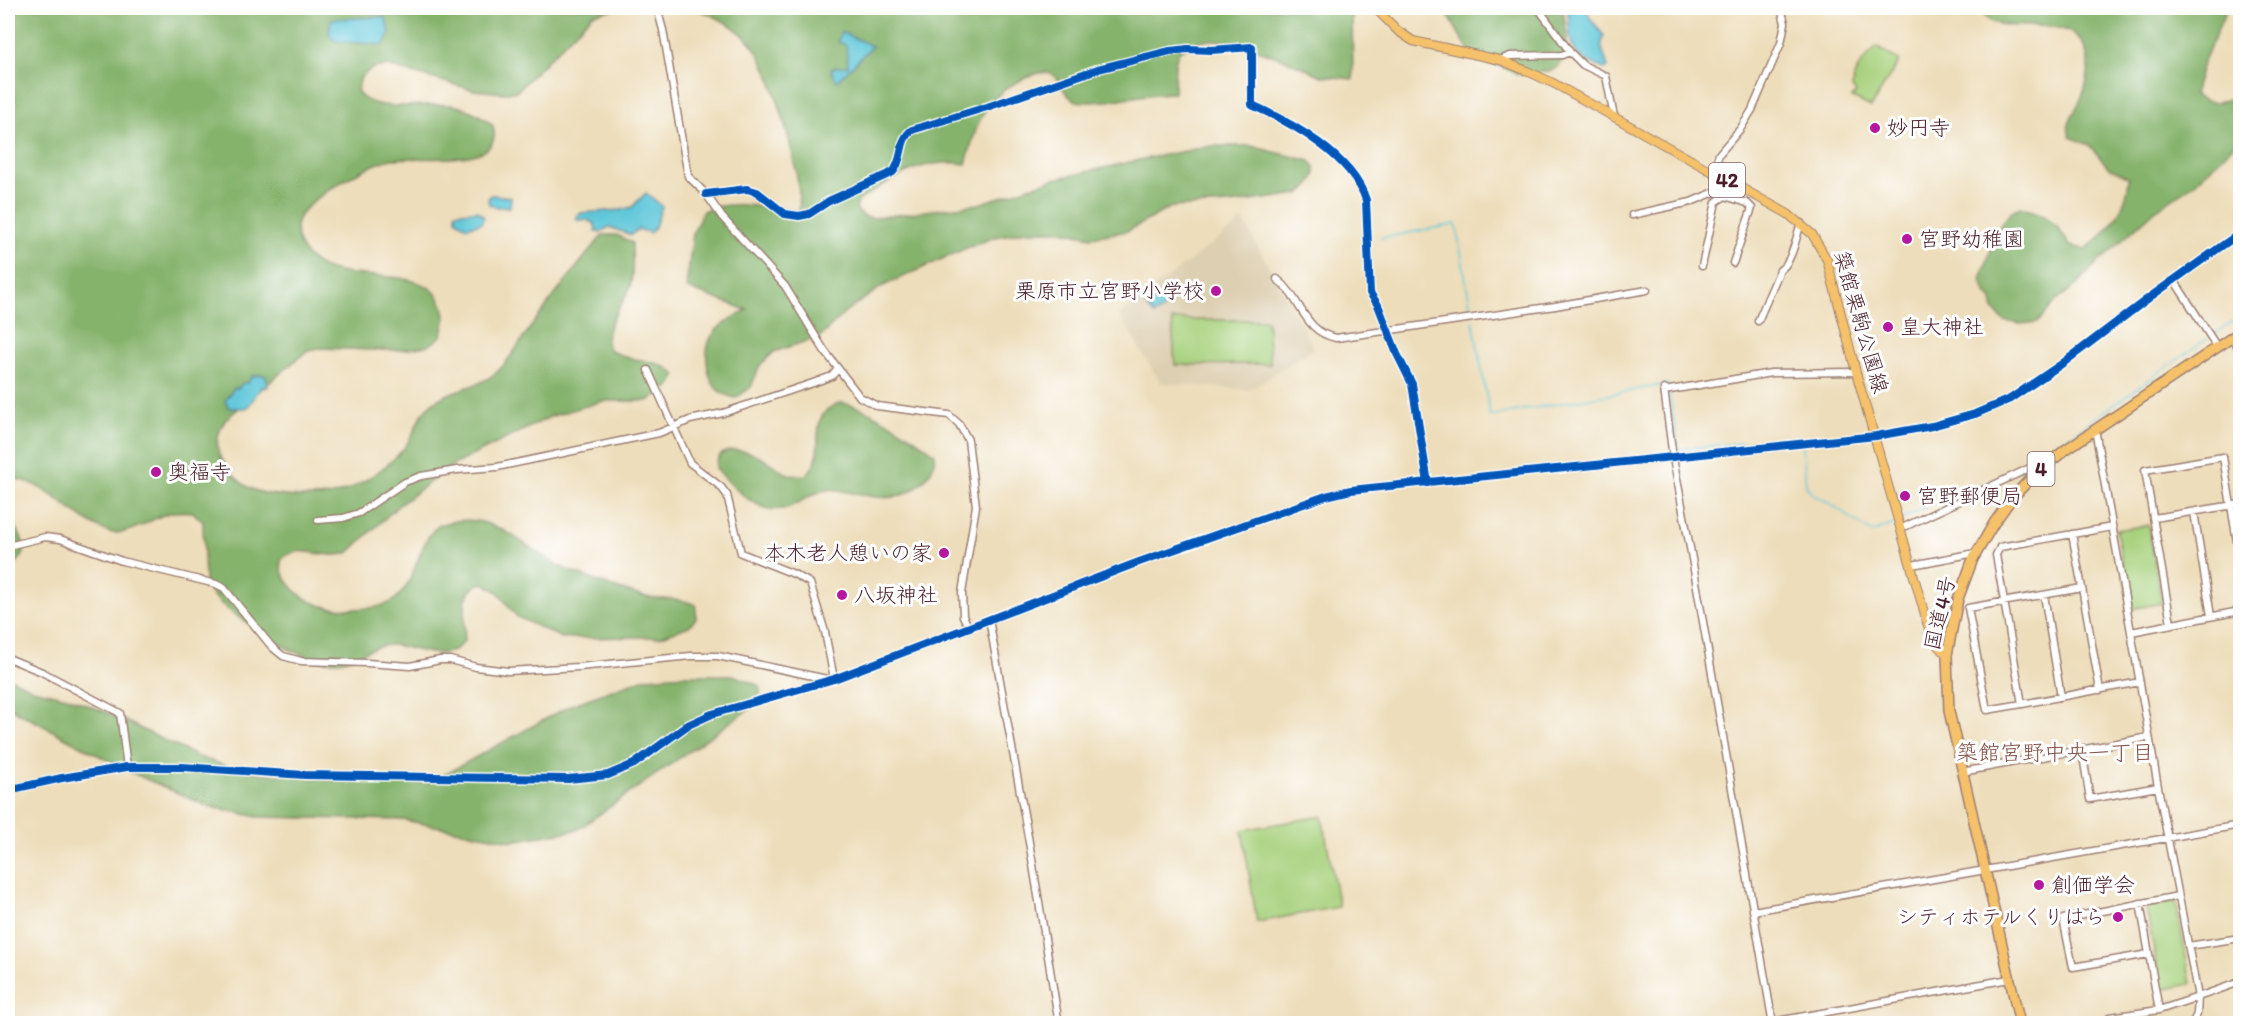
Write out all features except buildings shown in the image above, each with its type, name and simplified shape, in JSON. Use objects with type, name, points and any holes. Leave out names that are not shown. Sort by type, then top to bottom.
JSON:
[{"type":"highway","name":"国道4号","points":[[2020,1023],[1949,711],[1947,655],[1958,599],[1976,555],[2003,510],[2044,466],[2215,344],[2236,334]]},
{"type":"main road","name":"築館栗駒公園線","points":[[1374,8],[1398,32],[1413,41],[1500,60],[1553,83],[1801,223],[1812,234],[1827,260],[1856,372],[1930,633],[1947,655]]},
{"type":"street","points":[[657,8],[688,176],[785,286],[824,350],[860,398],[877,406],[949,415],[959,424],[968,440],[976,506],[962,593],[963,615],[969,628]]},
{"type":"street","points":[[1538,8],[1570,52],[1583,65],[1606,76],[1614,117]]},
{"type":"street","points":[[1713,173],[1719,154],[1741,128],[1752,110],[1780,43],[1785,23],[1781,8]]},
{"type":"street","points":[[706,194],[747,189],[757,192],[785,214],[799,216],[809,214],[829,201],[893,172],[898,165],[902,142],[906,134],[912,130],[1098,69],[1170,51],[1252,47],[1252,105],[1277,117],[1330,153],[1349,170],[1362,187],[1366,200],[1370,293],[1378,305],[1387,331],[1412,384],[1428,483]]},
{"type":"street","points":[[1500,60],[1510,56],[1562,55],[1570,52]]},
{"type":"street","points":[[1702,266],[1716,202],[1735,185]]},
{"type":"street","points":[[1632,215],[1691,202],[1717,191],[1723,196],[1747,203],[1752,208],[1733,263]]},
{"type":"street","points":[[1758,321],[1780,270],[1784,268],[1801,223]]},
{"type":"street","points":[[8,790],[127,767],[182,767],[305,775],[568,780],[608,775],[634,764],[688,725],[712,714],[832,679],[1149,558],[1326,496],[1351,490],[1876,436],[1932,426],[1975,414],[2010,399],[2063,363],[2241,233]]},
{"type":"street","points":[[1277,279],[1286,286],[1311,326],[1323,335],[1336,338],[1647,290]]},
{"type":"street","points":[[2174,280],[2215,344]]},
{"type":"street","points":[[2236,334],[2241,358]]},
{"type":"street","points":[[318,520],[343,518],[359,513],[405,482],[421,476],[497,467],[638,438],[813,383],[832,376],[838,369]]},
{"type":"street","points":[[648,370],[690,463],[721,487],[727,495],[741,553],[794,574],[810,584],[825,632],[832,679]]},
{"type":"street","points":[[1856,372],[1771,373],[1664,391],[1673,458],[1772,1023],[2009,979]]},
{"type":"street","points":[[2095,429],[2158,787],[2198,997],[2197,1014],[2192,1023]]},
{"type":"street","points":[[2171,623],[2145,470],[2223,457],[2241,560]]},
{"type":"street","points":[[1900,523],[2034,466],[2044,466]]},
{"type":"street","points":[[2154,518],[2241,504]]},
{"type":"street","points":[[2194,512],[2211,616]]},
{"type":"street","points":[[2022,704],[1996,555],[2000,547],[2112,527]]},
{"type":"street","points":[[2072,534],[2100,690]]},
{"type":"street","points":[[8,546],[45,537],[60,539],[122,561],[216,584],[224,588],[272,647],[283,656],[301,661],[410,666],[445,659],[482,668],[508,670],[718,656],[832,679]]},
{"type":"street","points":[[1912,564],[1970,554],[1976,555]]},
{"type":"street","points":[[2082,588],[1968,608],[1987,710],[2140,682]]},
{"type":"street","points":[[2044,595],[2061,697]]},
{"type":"street","points":[[2131,632],[2241,611]]},
{"type":"street","points":[[989,619],[1059,1023]]},
{"type":"street","points":[[8,658],[42,672],[120,712],[127,767]]},
{"type":"street","points":[[1962,772],[2149,737]]},
{"type":"street","points":[[2082,750],[2090,799],[2158,787]]},
{"type":"street","points":[[1753,911],[2241,825]]},
{"type":"street","points":[[2149,954],[2073,967],[2063,919],[2178,896]]},
{"type":"street","points":[[2140,903],[2159,1010]]},
{"type":"street","points":[[2188,946],[2241,938]]},
{"type":"street","points":[[2110,1017],[2159,1010],[2241,982]]},
{"type":"shaded area","name":"栗原市立宮野小学校","points":[[1243,220],[1314,348],[1249,390],[1161,383],[1119,315]]},
{"type":"green space","points":[[10,8],[619,8],[593,14],[517,91],[504,93],[473,90],[388,66],[373,68],[361,77],[357,91],[374,103],[400,106],[452,105],[474,112],[493,126],[493,141],[485,150],[471,156],[454,158],[387,160],[354,175],[318,198],[302,213],[297,223],[299,243],[309,258],[323,267],[359,275],[397,278],[431,289],[442,303],[445,321],[442,332],[436,341],[426,346],[413,348],[308,350],[226,419],[220,429],[218,450],[226,465],[243,484],[260,492],[315,497],[333,495],[354,487],[390,463],[408,443],[424,412],[434,402],[443,396],[484,381],[501,368],[557,292],[603,235],[617,235],[632,243],[632,276],[627,295],[608,331],[608,348],[625,357],[651,362],[668,369],[676,375],[670,386],[648,401],[603,401],[552,416],[453,465],[398,506],[348,553],[330,555],[295,552],[281,560],[281,569],[286,579],[304,598],[324,606],[345,609],[387,604],[402,592],[408,583],[425,542],[438,525],[470,520],[499,528],[572,572],[642,596],[679,600],[696,605],[696,618],[689,626],[659,637],[562,638],[517,617],[498,592],[484,583],[470,591],[467,598],[464,641],[457,648],[439,654],[384,645],[346,660],[317,659],[295,652],[273,640],[231,612],[210,592],[205,584],[203,522],[193,512],[169,513],[130,530],[109,532],[84,519],[34,485],[21,480],[8,479],[8,15]]},
{"type":"green space","points":[[692,8],[1352,8],[1353,79],[1322,76],[1286,60],[1237,43],[1201,40],[1179,51],[1175,62],[1174,93],[1082,102],[1072,98],[1053,75],[1047,73],[1042,72],[1015,83],[1002,91],[985,110],[979,121],[966,164],[935,164],[909,171],[858,201],[856,209],[865,217],[873,218],[979,204],[1054,179],[1211,146],[1251,146],[1310,161],[1315,168],[1315,175],[1310,185],[1299,194],[1229,204],[1171,207],[1128,231],[1091,237],[1062,231],[1028,231],[995,237],[883,286],[847,311],[821,336],[774,352],[760,365],[751,387],[736,398],[721,392],[711,380],[707,365],[707,349],[712,336],[719,328],[747,310],[686,288],[693,233],[703,211],[715,207],[751,205],[799,211],[797,177],[780,109],[759,55],[739,31],[711,15]]},
{"type":"green space","points":[[1444,8],[1563,8],[1567,40],[1563,58],[1558,67],[1550,71],[1518,74],[1471,55]]},
{"type":"green space","points":[[1979,8],[2227,8],[2203,63],[2194,94],[2210,102],[2240,96],[2240,139],[2194,184],[2154,211],[2092,268],[2077,285],[2058,299],[2038,322],[2020,324],[2005,321],[1994,310],[1992,300],[1986,293],[1981,280],[1998,228],[2012,211],[2020,207],[2041,214],[2057,226],[2070,246],[2085,249],[2102,235],[2116,218],[2126,198],[2129,177],[2109,168],[2089,145],[2070,137],[2069,123],[2085,89],[2088,74],[2088,58],[2083,44],[2075,35],[2064,29],[1996,23],[1987,19]]},
{"type":"green space","points":[[1877,47],[1899,61],[1871,107],[1852,98],[1856,92],[1852,88],[1860,65]]},
{"type":"green space","points":[[1172,320],[1267,320],[1270,364],[1175,365]]},
{"type":"green space","points":[[839,403],[875,415],[903,431],[935,454],[932,470],[928,476],[914,489],[896,496],[868,496],[829,489],[792,506],[770,509],[748,498],[716,468],[717,461],[723,453],[739,450],[756,455],[788,474],[806,475],[815,463],[818,429],[823,414]]},
{"type":"green space","points":[[8,519],[22,538],[24,551],[17,562],[8,566]]},
{"type":"green space","points":[[2148,525],[2162,603],[2131,609],[2116,530]]},
{"type":"green space","points":[[733,675],[760,686],[760,695],[756,704],[577,830],[512,841],[404,820],[258,817],[207,806],[128,771],[8,707],[8,677],[33,689],[67,697],[113,715],[196,756],[241,771],[340,781],[429,783],[571,705],[645,678]]},
{"type":"green space","points":[[1322,816],[1339,907],[1257,922],[1242,830]]},
{"type":"green space","points":[[2176,902],[2191,984],[2161,990],[2146,907]]},
{"type":"water","points":[[1586,8],[1590,18],[1604,36],[1601,46],[1608,67],[1604,69],[1584,59],[1571,43],[1568,12]]},
{"type":"water","points":[[385,17],[390,32],[383,45],[335,41],[329,35],[331,19]]},
{"type":"water","points":[[841,32],[872,46],[837,81],[831,70],[835,67],[848,66],[846,45],[838,42]]},
{"type":"water","points":[[646,193],[662,206],[655,227],[650,233],[638,229],[631,235],[609,227],[600,233],[596,231],[595,224],[587,220],[577,220],[576,217],[581,213],[632,207]]},
{"type":"water","points":[[491,195],[511,197],[510,207],[495,207],[489,204],[488,199]]},
{"type":"water","points":[[478,211],[484,217],[481,223],[467,227],[456,219],[456,212]]},
{"type":"water","points":[[1165,292],[1172,303],[1154,315],[1145,305]]},
{"type":"water","points":[[266,376],[268,387],[262,387],[246,408],[229,408],[225,401],[234,388],[239,388],[242,383],[248,383],[251,377]]},
{"type":"waterway","points":[[1381,238],[1456,224],[1472,316]]},
{"type":"waterway","points":[[2212,336],[2240,316]]},
{"type":"waterway","points":[[1473,321],[1490,416],[1668,384],[1668,387]]},
{"type":"waterway","points":[[1902,519],[1963,488],[1986,485],[2037,459],[2208,338]]},
{"type":"waterway","points":[[1669,391],[1679,449],[1803,437],[1803,441]]},
{"type":"waterway","points":[[1803,446],[1806,486],[1812,494],[1828,502],[1872,533],[1896,523]]},
{"type":"cycle path","points":[[706,194],[747,189],[757,192],[785,214],[799,216],[809,214],[829,201],[893,172],[899,161],[905,139],[912,130],[1098,69],[1170,51],[1252,47],[1252,105],[1302,131],[1334,155],[1359,184],[1366,200],[1370,293],[1378,305],[1397,354],[1412,384],[1428,483]]},
{"type":"cycle path","points":[[8,790],[127,767],[182,767],[305,775],[568,779],[608,775],[634,764],[688,725],[712,714],[834,679],[1139,562],[1326,496],[1351,490],[1876,436],[1932,426],[1975,414],[2010,399],[2063,363],[2240,233]]},
{"type":"place","name":"妙円寺","points":[[1875,128]]},
{"type":"place","name":"宮野幼稚園","points":[[1907,239]]},
{"type":"place","name":"栗原市立宮野小学校","points":[[1216,291]]},
{"type":"place","name":"皇大神社","points":[[1888,327]]},
{"type":"place","name":"奥福寺","points":[[156,472]]},
{"type":"place","name":"宮野郵便局","points":[[1905,496]]},
{"type":"place","name":"本木老人憩いの家","points":[[944,553]]},
{"type":"place","name":"八坂神社","points":[[842,595]]},
{"type":"place","name":"創価学会","points":[[2039,885]]},
{"type":"place","name":"シティホテルくりはら","points":[[2118,917]]},
{"type":"district","name":"築館宮野中央一丁目","points":[[2055,752]]}]
